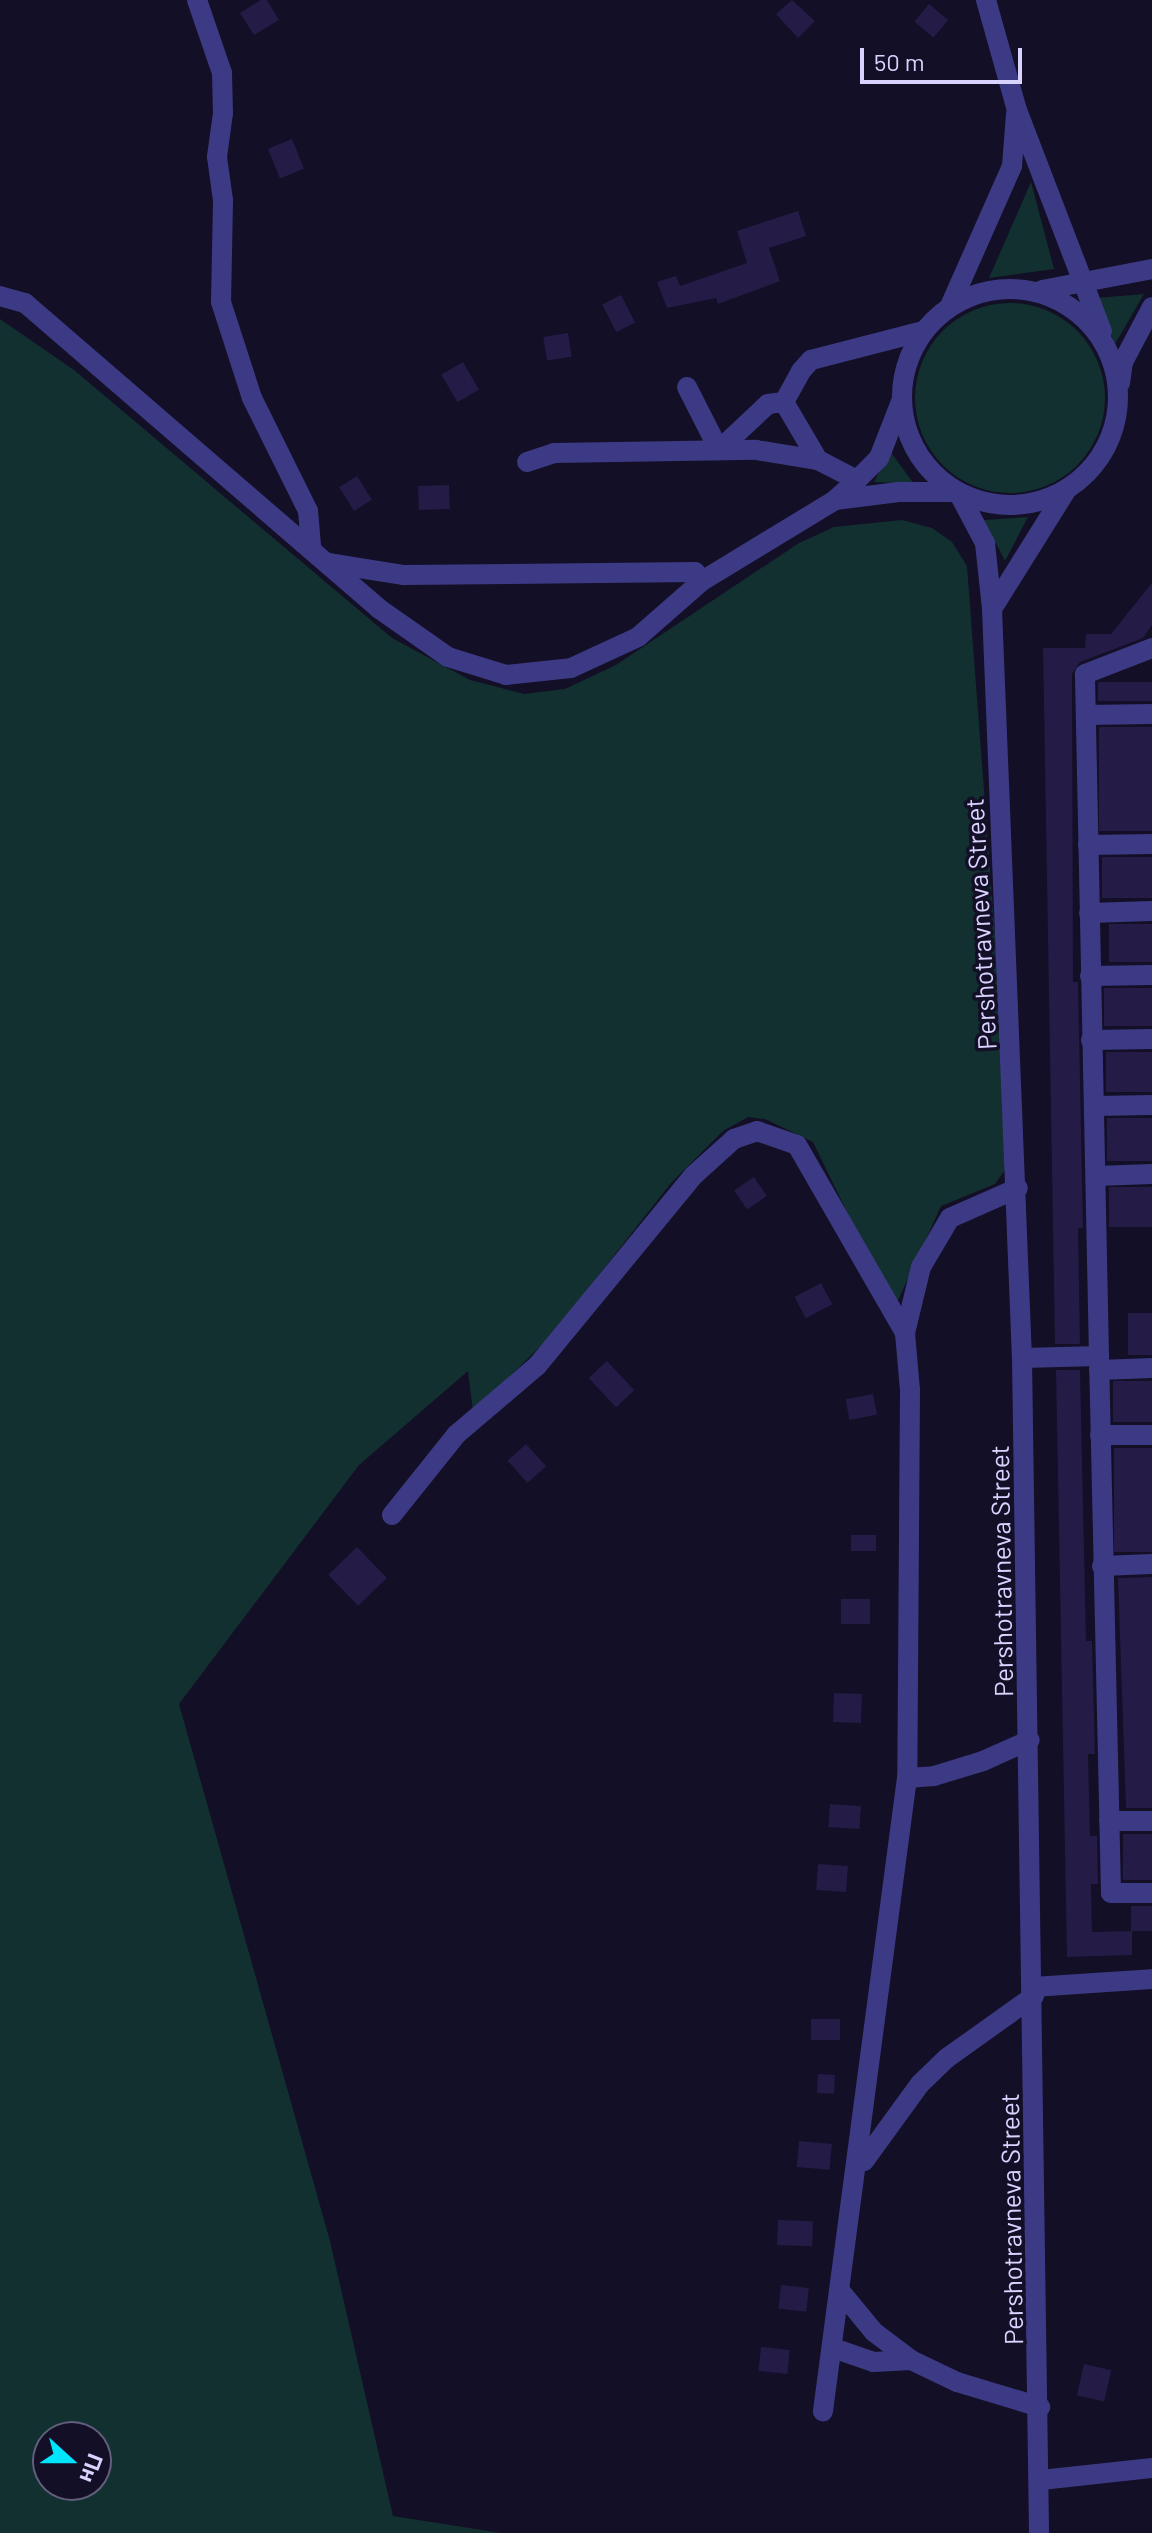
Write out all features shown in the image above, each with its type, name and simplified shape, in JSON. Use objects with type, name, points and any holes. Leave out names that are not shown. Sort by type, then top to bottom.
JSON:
[{"type":"street","points":[[197,0],[222,73],[223,113],[217,157],[223,200],[221,302],[252,398],[308,511],[311,548]]},
{"type":"street","points":[[986,0],[1017,110],[1086,285],[1109,350],[1119,391]]},
{"type":"street","points":[[950,306],[1012,166],[1017,110]]},
{"type":"street","points":[[0,296],[25,303],[378,608],[448,657],[506,675],[571,668],[638,637],[702,581],[835,500],[879,458],[902,399],[906,365],[923,331],[950,306],[985,291],[1037,291],[1086,285],[1152,269]]},
{"type":"street","points":[[1037,291],[1079,312],[1109,350]]},
{"type":"street","points":[[992,609],[1067,489],[1103,455],[1114,429],[1123,362],[1152,307]]},
{"type":"street","points":[[784,402],[811,360],[923,331]]},
{"type":"street","points":[[687,387],[719,450]]},
{"type":"street","points":[[902,399],[919,456],[958,492],[980,501],[1019,505],[1067,489]]},
{"type":"street","points":[[719,450],[768,404],[784,402]]},
{"type":"street","points":[[784,402],[818,460]]},
{"type":"street","points":[[527,462],[554,453],[719,450],[818,460],[857,480]]},
{"type":"street","points":[[835,500],[898,492],[958,492]]},
{"type":"street","name":"Pershotravneva Street","points":[[958,492],[985,543],[992,609],[1018,1188],[1034,1992],[1041,2480],[1039,2533]]},
{"type":"street","points":[[328,563],[404,575],[695,572],[702,581]]},
{"type":"street","points":[[1152,648],[1085,674],[1111,1893],[1152,1893]]},
{"type":"street","points":[[1086,715],[1152,714]]},
{"type":"street","points":[[1088,845],[1152,844]]},
{"type":"street","points":[[1089,913],[1152,911]]},
{"type":"street","points":[[1090,976],[1152,975]]},
{"type":"street","points":[[1091,1040],[1152,1039]]},
{"type":"street","points":[[1094,1106],[1152,1105]]},
{"type":"street","points":[[392,1515],[433,1460],[537,1366],[694,1175],[734,1139],[757,1131],[797,1145],[905,1333]]},
{"type":"street","points":[[1096,1176],[1152,1174]]},
{"type":"street","points":[[823,2411],[859,2168],[907,1778],[910,1390],[905,1333],[921,1267],[950,1218],[1018,1188]]},
{"type":"street","points":[[1022,1358],[1152,1368]]},
{"type":"street","points":[[1100,1435],[1152,1435]]},
{"type":"street","points":[[1102,1566],[1152,1564]]},
{"type":"street","points":[[907,1778],[934,1776],[1030,1740]]},
{"type":"street","points":[[1109,1821],[1152,1821]]},
{"type":"street","points":[[859,2168],[883,2130],[947,2058],[1034,1992],[1152,1979]]},
{"type":"street","points":[[841,2292],[874,2332],[911,2360],[957,2382],[1040,2407]]},
{"type":"street","points":[[833,2348],[874,2362],[911,2360]]},
{"type":"street","points":[[1041,2480],[1152,2468]]},
{"type":"green space","points":[[1031,182],[1054,269],[989,278]]},
{"type":"green space","points":[[1144,294],[1115,344],[1096,298]]},
{"type":"green space","points":[[1010,303],[1046,311],[1063,319],[1077,331],[1089,345],[1097,362],[1105,398],[1097,434],[1089,451],[1077,465],[1063,477],[1046,485],[1010,493],[974,485],[957,477],[943,465],[931,451],[923,434],[915,398],[923,362],[931,345],[943,331],[957,319],[974,311]]},
{"type":"green space","points":[[0,319],[74,370],[392,638],[470,680],[524,694],[565,689],[616,665],[799,543],[834,527],[902,520],[932,528],[952,542],[967,566],[1012,1160],[995,1184],[941,1206],[894,1309],[813,1142],[765,1119],[748,1117],[723,1131],[671,1183],[550,1337],[473,1412],[468,1371],[359,1465],[179,1704],[330,2241],[393,2516],[501,2533],[0,2533]]},
{"type":"green space","points":[[890,451],[914,484],[874,482]]},
{"type":"green space","points":[[1028,517],[1005,561],[984,520]]},
{"type":"building","points":[[261,0],[267,0],[279,20],[254,35],[240,13]]},
{"type":"building","points":[[792,0],[815,21],[798,38],[776,14]]},
{"type":"building","points":[[929,4],[948,20],[933,38],[914,22]]},
{"type":"building","points":[[292,139],[304,169],[280,178],[268,149]]},
{"type":"building","points":[[798,211],[806,236],[769,248],[780,281],[718,304],[716,298],[667,308],[657,282],[676,276],[680,286],[747,263],[737,231]]},
{"type":"building","points":[[621,295],[635,323],[616,332],[602,305]]},
{"type":"building","points":[[568,333],[572,357],[547,361],[543,337]]},
{"type":"building","points":[[463,362],[479,390],[457,402],[441,374]]},
{"type":"building","points":[[357,476],[372,500],[354,511],[339,487]]},
{"type":"building","points":[[449,485],[450,509],[419,510],[418,486]]},
{"type":"building","points":[[1152,583],[1152,625],[1143,638],[1080,662],[1072,674],[1073,982],[1078,982],[1083,1228],[1078,1228],[1080,1344],[1055,1344],[1043,648],[1085,648],[1086,634],[1111,634]]},
{"type":"building","points":[[1098,682],[1152,682],[1152,701],[1098,701]]},
{"type":"building","points":[[1099,727],[1152,727],[1152,831],[1099,831]]},
{"type":"building","points":[[1102,857],[1152,857],[1152,898],[1102,898]]},
{"type":"building","points":[[1109,924],[1152,924],[1152,962],[1109,962]]},
{"type":"building","points":[[1104,988],[1152,988],[1152,1026],[1104,1026]]},
{"type":"building","points":[[1106,1052],[1152,1052],[1152,1092],[1106,1092]]},
{"type":"building","points":[[1107,1118],[1152,1118],[1152,1161],[1107,1161]]},
{"type":"building","points":[[754,1177],[767,1196],[747,1209],[734,1190]]},
{"type":"building","points":[[1109,1187],[1152,1187],[1152,1227],[1109,1227]]},
{"type":"building","points":[[821,1283],[832,1304],[806,1318],[795,1297]]},
{"type":"building","points":[[1128,1313],[1152,1313],[1152,1355],[1128,1355]]},
{"type":"building","points":[[607,1361],[634,1390],[616,1407],[589,1378]]},
{"type":"building","points":[[1056,1370],[1080,1370],[1086,1641],[1092,1641],[1095,1754],[1088,1754],[1090,1836],[1097,1836],[1098,1884],[1091,1884],[1092,1932],[1132,1931],[1132,1955],[1067,1957]]},
{"type":"building","points":[[1113,1381],[1152,1381],[1152,1422],[1113,1422]]},
{"type":"building","points":[[873,1394],[877,1415],[850,1420],[846,1399]]},
{"type":"building","points":[[526,1444],[546,1466],[527,1483],[507,1461]]},
{"type":"building","points":[[1114,1448],[1152,1448],[1152,1552],[1114,1552]]},
{"type":"building","points":[[851,1535],[876,1535],[876,1551],[851,1551]]},
{"type":"building","points":[[357,1547],[387,1578],[358,1606],[328,1575]]},
{"type":"building","points":[[1152,1577],[1152,1808],[1126,1808],[1118,1578]]},
{"type":"building","points":[[841,1599],[870,1599],[870,1624],[841,1624]]},
{"type":"building","points":[[834,1693],[862,1694],[861,1723],[833,1722]]},
{"type":"building","points":[[830,1804],[861,1806],[859,1829],[828,1827]]},
{"type":"building","points":[[1123,1834],[1152,1834],[1152,1880],[1123,1880]]},
{"type":"building","points":[[818,1864],[848,1866],[846,1892],[816,1890]]},
{"type":"building","points":[[1131,1906],[1152,1906],[1152,1931],[1131,1931]]},
{"type":"building","points":[[811,2019],[840,2019],[840,2040],[811,2040]]},
{"type":"building","points":[[818,2074],[835,2075],[834,2094],[817,2093]]},
{"type":"building","points":[[799,2141],[832,2144],[830,2170],[797,2167]]},
{"type":"building","points":[[778,2220],[813,2221],[812,2246],[777,2245]]},
{"type":"building","points":[[781,2285],[809,2288],[806,2312],[778,2309]]},
{"type":"building","points":[[761,2347],[790,2350],[787,2374],[758,2371]]},
{"type":"building","points":[[1084,2364],[1111,2370],[1104,2401],[1077,2395]]}]
